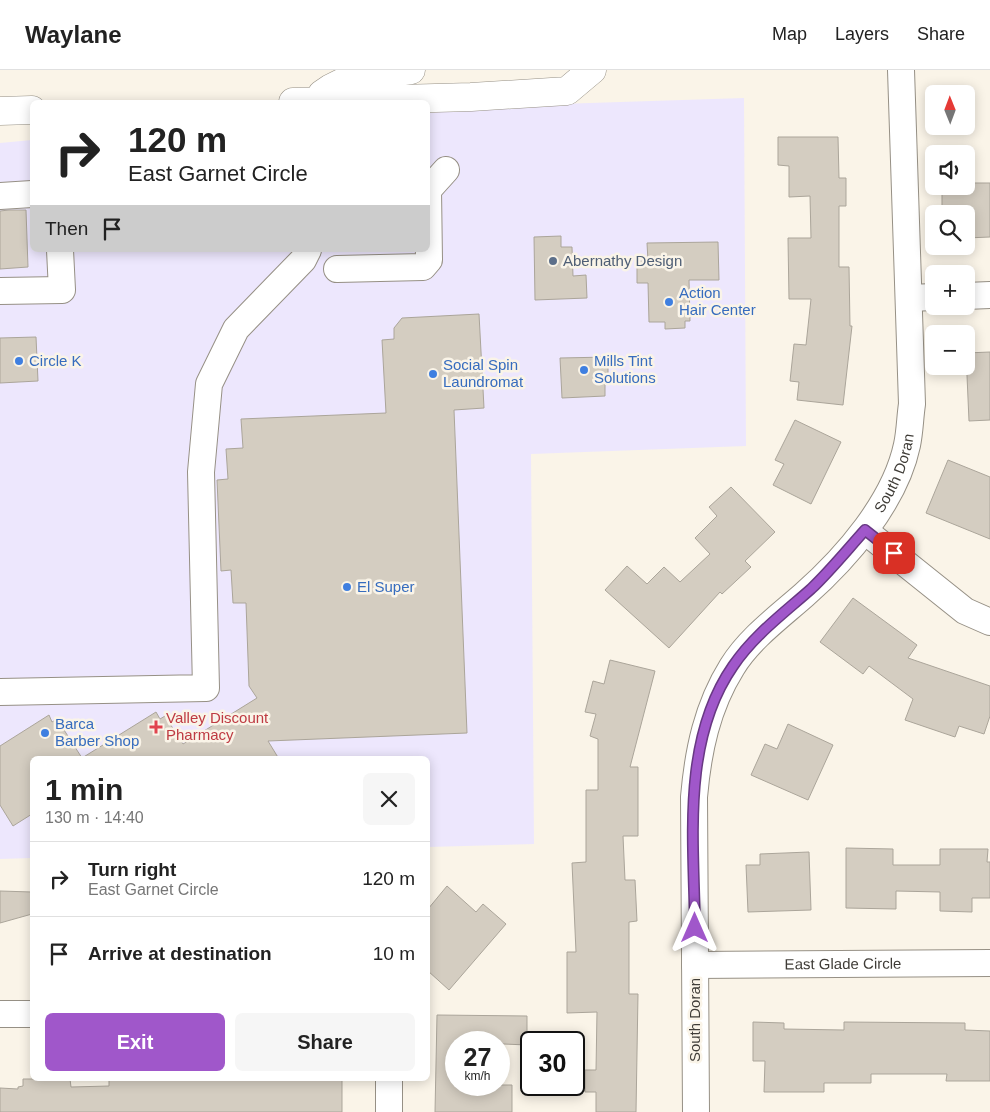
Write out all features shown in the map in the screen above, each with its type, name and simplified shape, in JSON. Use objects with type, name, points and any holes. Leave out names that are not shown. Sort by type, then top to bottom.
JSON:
[{"type":"main road","points":[[322,100],[322,94],[335,84],[360,76],[411,70]]},
{"type":"main road","points":[[382,100],[567,91],[592,70]]},
{"type":"main road","points":[[0,111],[30,110]]},
{"type":"street","name":"South Doran","points":[[696,1112],[694,796],[697,760],[714,702],[732,666],[761,633],[812,587],[865,530],[894,484],[907,446],[921,297],[901,70]]},
{"type":"street","points":[[430,188],[446,170]]},
{"type":"street","points":[[0,196],[30,194]]},
{"type":"street","points":[[0,291],[62,290],[60,252]]},
{"type":"street","points":[[0,692],[206,688],[201,472],[209,384],[236,329],[303,260],[307,252]]},
{"type":"street","points":[[337,269],[423,267],[429,260],[429,252]]},
{"type":"street","points":[[975,296],[990,295]]},
{"type":"street","points":[[865,530],[964,610],[990,622]]},
{"type":"street","name":"East Glade Circle","points":[[695,965],[990,963]]},
{"type":"street","points":[[0,1014],[30,1014]]},
{"type":"street","points":[[389,1081],[389,1112]]},
{"type":"shaded area","points":[[744,98],[746,446],[531,454],[534,844],[430,847],[430,756],[30,756],[30,858],[0,859],[0,143],[30,140],[30,252],[430,252],[430,113],[528,105]]},
{"type":"building","points":[[778,137],[838,137],[839,178],[846,178],[846,206],[839,206],[839,267],[849,267],[850,326],[852,326],[843,405],[797,400],[799,382],[790,381],[794,344],[806,345],[811,299],[789,299],[788,238],[811,238],[810,196],[789,197],[789,166],[778,165]]},
{"type":"building","points":[[975,183],[990,183],[990,237],[975,238],[975,205],[942,205],[942,195],[975,195]]},
{"type":"building","points":[[26,210],[28,267],[0,269],[0,211]]},
{"type":"building","name":"Abernathy Design","points":[[561,236],[561,247],[572,247],[573,276],[586,275],[587,298],[535,300],[534,237]]},
{"type":"building","name":"Action Hair Center","points":[[718,242],[719,280],[689,280],[690,321],[685,321],[685,328],[665,329],[665,322],[649,322],[648,283],[637,283],[637,261],[648,261],[647,243]]},
{"type":"building","name":"El Super","points":[[479,314],[484,408],[454,410],[467,733],[268,741],[277,756],[85,756],[156,712],[160,719],[165,716],[183,744],[257,698],[249,686],[246,603],[233,603],[231,570],[221,571],[217,480],[228,479],[226,449],[243,448],[241,419],[386,413],[382,340],[394,339],[394,328],[402,318]]},
{"type":"building","name":"Circle K","points":[[36,337],[38,381],[0,383],[0,338]]},
{"type":"building","points":[[990,352],[990,420],[969,421],[967,375],[975,375],[975,353]]},
{"type":"building","name":"Mills Tint Solutions","points":[[608,357],[608,382],[605,382],[605,396],[562,398],[560,358]]},
{"type":"building","points":[[795,420],[841,442],[811,504],[773,485],[784,464],[775,460]]},
{"type":"building","points":[[948,460],[990,477],[990,539],[926,513]]},
{"type":"building","points":[[731,487],[775,532],[745,561],[751,567],[722,594],[720,592],[669,648],[605,590],[627,566],[647,584],[664,567],[680,582],[710,554],[695,538],[717,516],[709,507]]},
{"type":"building","points":[[853,598],[917,645],[908,658],[990,686],[990,716],[984,734],[959,726],[955,737],[905,720],[913,699],[869,666],[863,674],[820,642]]},
{"type":"building","points":[[610,660],[655,671],[630,767],[638,767],[638,836],[623,836],[625,880],[635,880],[637,921],[629,922],[629,994],[638,994],[636,1112],[596,1112],[596,1092],[585,1092],[585,1070],[596,1070],[597,1012],[567,1013],[567,952],[576,952],[572,863],[586,862],[586,790],[598,790],[598,739],[590,736],[596,714],[585,712],[593,681],[604,684]]},
{"type":"building","name":"El Super","points":[[49,715],[52,722],[57,719],[81,756],[30,756],[30,815],[13,826],[0,805],[0,746]]},
{"type":"building","points":[[788,724],[833,745],[808,800],[751,775],[765,744],[777,749]]},
{"type":"building","points":[[846,848],[893,849],[893,865],[940,865],[940,849],[988,849],[987,862],[990,862],[990,898],[972,898],[972,912],[940,911],[940,892],[896,891],[896,909],[846,908]]},
{"type":"building","points":[[809,852],[811,910],[748,912],[746,865],[760,865],[760,854]]},
{"type":"building","points":[[447,886],[476,912],[483,904],[506,924],[449,990],[430,973],[430,907]]},
{"type":"building","points":[[0,891],[30,892],[30,915],[0,923]]},
{"type":"building","points":[[437,1015],[527,1016],[527,1031],[520,1031],[520,1045],[510,1044],[510,1031],[445,1031],[445,1096],[510,1096],[510,1085],[512,1085],[512,1112],[435,1112]]},
{"type":"building","points":[[753,1022],[784,1023],[784,1029],[844,1030],[844,1022],[965,1023],[965,1030],[990,1031],[990,1081],[946,1081],[947,1074],[871,1074],[871,1083],[824,1083],[824,1092],[764,1092],[765,1061],[753,1061]]},
{"type":"building","points":[[23,1079],[30,1079],[30,1081],[70,1081],[71,1087],[109,1086],[109,1081],[342,1081],[342,1112],[0,1112],[0,1088],[18,1089],[18,1087],[23,1086]]},
{"type":"place","name":"Abernathy Design","points":[[553,261]]},
{"type":"place","name":"Action Hair Center","points":[[669,302]]},
{"type":"place","name":"Circle K","points":[[19,361]]},
{"type":"place","name":"Mills Tint Solutions","points":[[584,370]]},
{"type":"place","name":"Social Spin Laundromat","points":[[433,374]]},
{"type":"place","name":"El Super","points":[[347,587]]},
{"type":"place","name":"Valley Discount Pharmacy","points":[[156,727]]},
{"type":"place","name":"Barca Barber Shop","points":[[45,733]]},
{"type":"route","points":[[695,928],[694,796],[697,760],[714,702],[732,666],[761,633],[812,587],[865,530],[894,553]]}]
